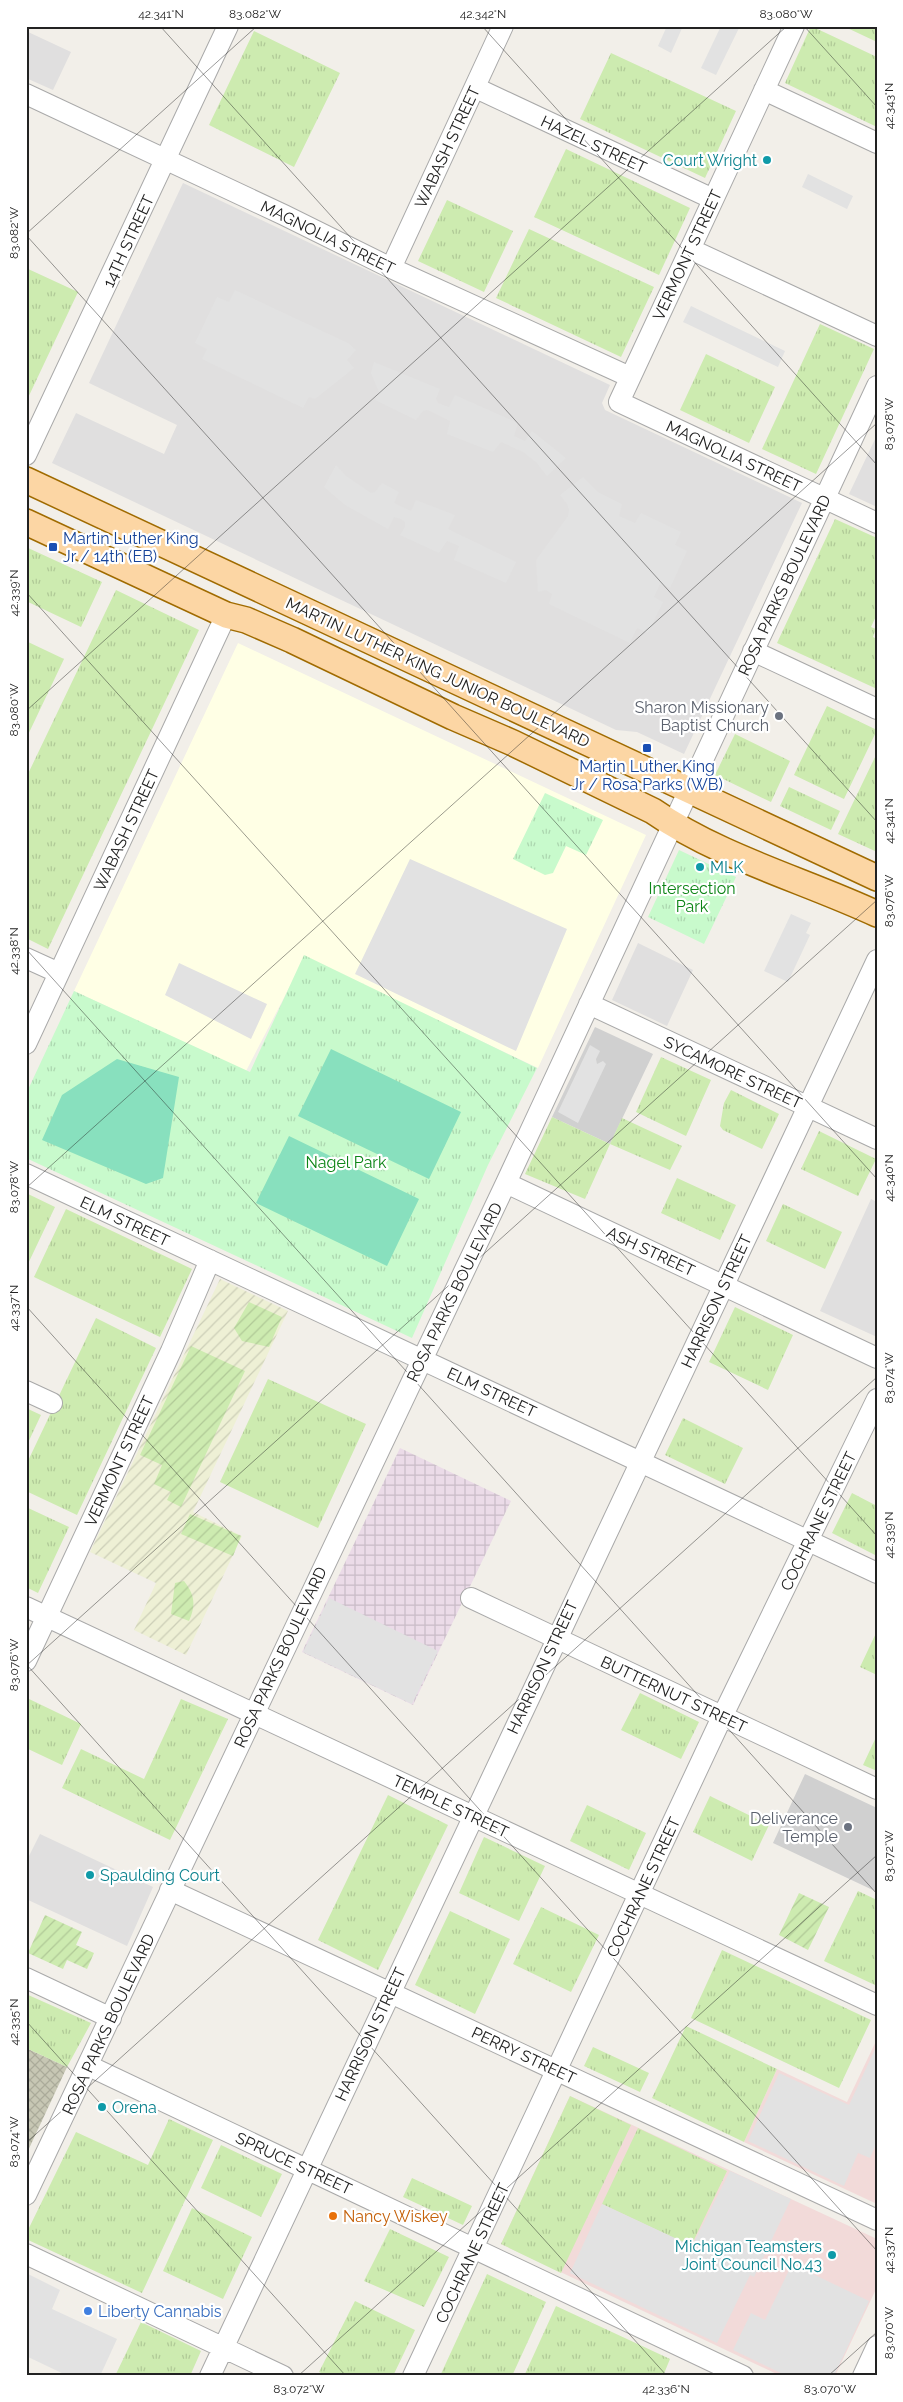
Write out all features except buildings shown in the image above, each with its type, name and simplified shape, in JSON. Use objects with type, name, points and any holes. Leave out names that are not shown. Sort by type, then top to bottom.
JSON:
[{"type":"main road","name":"MARTIN LUTHER KING JUNIOR BOULEVARD","points":[[26,480],[877,878]]},
{"type":"main road","name":"MARTIN LUTHER KING JUNIOR BOULEVARD","points":[[26,522],[226,615],[246,620],[292,640],[453,717],[520,746],[653,811],[673,825],[716,845],[877,914]]},
{"type":"main road","points":[[292,640],[305,638],[311,632],[307,611]]},
{"type":"main road","points":[[353,669],[343,657],[343,649],[350,642],[368,639]]},
{"type":"main road","points":[[716,845],[708,831],[709,821],[715,813],[730,809]]},
{"type":"street","name":"14TH STREET","points":[[26,455],[228,26]]},
{"type":"street","name":"WABASH STREET","points":[[391,268],[476,88],[503,26]]},
{"type":"street","name":"VERMONT STREET","points":[[619,402],[794,26]]},
{"type":"street","name":"HAZEL STREET","points":[[476,88],[713,199]]},
{"type":"street","points":[[764,90],[877,143]]},
{"type":"street","name":"MAGNOLIA STREET","points":[[26,94],[391,268],[630,377]]},
{"type":"street","points":[[690,249],[877,336]]},
{"type":"street","name":"ROSA PARKS BOULEVARD","points":[[26,2195],[112,2018],[170,1890],[506,1183],[877,386]]},
{"type":"street","name":"MAGNOLIA STREET","points":[[619,402],[877,523]]},
{"type":"street","name":"WABASH STREET","points":[[26,1044],[226,615]]},
{"type":"street","points":[[753,651],[877,709]]},
{"type":"street","points":[[26,958],[59,974]]},
{"type":"street","name":"HARRISON STREET","points":[[210,2376],[473,1816],[554,1638],[640,1462],[877,960]]},
{"type":"street","name":"SYCAMORE STREET","points":[[589,1004],[877,1139]]},
{"type":"street","name":"ELM STREET","points":[[26,1174],[877,1573]]},
{"type":"street","name":"ASH STREET","points":[[506,1183],[877,1358]]},
{"type":"street","name":"VERMONT STREET","points":[[26,1661],[170,1351],[210,1260]]},
{"type":"street","points":[[26,1391],[52,1403]]},
{"type":"street","name":"COCHRANE STREET","points":[[413,2376],[475,2248],[722,1717],[877,1399]]},
{"type":"street","name":"BUTTERNUT STREET","points":[[471,1598],[877,1789]]},
{"type":"street","name":"TEMPLE STREET","points":[[26,1607],[877,2005]]},
{"type":"street","name":"PERRY STREET","points":[[170,1890],[877,2220]]},
{"type":"street","points":[[26,1978],[112,2018]]},
{"type":"street","name":"SPRUCE STREET","points":[[89,2066],[743,2376]]},
{"type":"street","points":[[26,2254],[283,2376]]},
{"type":"street","points":[[863,2376],[877,2346]]},
{"type":"shaded area","points":[[667,26],[683,26],[671,53],[658,46]]},
{"type":"shaded area","points":[[721,26],[740,26],[716,75],[701,68]]},
{"type":"shaded area","points":[[26,31],[71,52],[53,90],[26,78]]},
{"type":"shaded area","points":[[808,174],[853,196],[847,209],[802,187]]},
{"type":"shaded area","points":[[183,183],[610,385],[602,403],[605,410],[802,503],[684,754],[637,732],[616,730],[52,463],[76,413],[164,454],[177,425],[89,383]]},
{"type":"shaded area","points":[[235,290],[348,343],[356,350],[347,360],[354,368],[315,399],[309,397],[303,408],[202,359],[207,349],[195,343],[217,297],[229,302]]},
{"type":"shaded area","points":[[691,306],[785,351],[778,367],[683,322]]},
{"type":"shaded area","points":[[374,362],[440,389],[436,399],[438,403],[449,407],[455,395],[518,423],[514,436],[525,441],[532,431],[566,458],[547,476],[536,462],[523,452],[501,442],[493,452],[447,434],[450,421],[428,410],[423,411],[416,420],[375,400],[379,392],[371,373]]},
{"type":"shaded area","points":[[877,435],[877,507],[849,494]]},
{"type":"shaded area","points":[[336,465],[346,476],[371,493],[375,492],[382,483],[399,492],[394,503],[411,511],[416,500],[455,515],[448,529],[516,562],[506,583],[454,560],[459,546],[447,541],[439,553],[400,535],[405,527],[405,522],[401,519],[394,517],[388,529],[345,505],[324,487]]},
{"type":"shaded area","points":[[583,477],[598,492],[622,504],[619,516],[635,523],[641,513],[681,532],[675,545],[687,551],[670,588],[660,584],[654,597],[663,602],[648,633],[637,628],[630,643],[549,604],[552,594],[546,590],[538,592],[536,560],[568,516],[567,504],[560,495]]},
{"type":"shaded area","points":[[238,643],[646,835],[538,1068],[305,957],[246,1071],[74,991]]},
{"type":"shaded area","points":[[410,859],[567,929],[516,1051],[355,974]]},
{"type":"shaded area","points":[[791,914],[811,923],[806,933],[810,935],[788,982],[764,971]]},
{"type":"shaded area","points":[[638,943],[693,970],[667,1026],[612,1000]]},
{"type":"shaded area","points":[[179,963],[267,1004],[251,1039],[165,995]]},
{"type":"shaded area","points":[[595,1027],[653,1054],[610,1144],[552,1117]]},
{"type":"shaded area","points":[[590,1045],[600,1051],[596,1059],[597,1064],[603,1061],[606,1064],[578,1123],[558,1112]]},
{"type":"shaded area","points":[[871,1199],[877,1202],[877,1337],[820,1311]]},
{"type":"shaded area","points":[[220,1279],[288,1311],[193,1512],[242,1536],[186,1655],[134,1630],[156,1583],[90,1552]]},
{"type":"shaded area","points":[[400,1448],[511,1501],[413,1705],[302,1652]]},
{"type":"shaded area","points":[[329,1598],[438,1651],[412,1704],[303,1652]]},
{"type":"shaded area","points":[[805,1774],[877,1808],[877,1892],[773,1843]]},
{"type":"shaded area","points":[[40,1834],[153,1887],[127,1946],[26,1899],[26,1862]]},
{"type":"shaded area","points":[[877,2039],[877,2204],[744,2142],[777,2069],[847,2102]]},
{"type":"shaded area","points":[[877,2045],[877,2142],[870,2158],[858,2153],[844,2186],[748,2141],[779,2073],[849,2105]]},
{"type":"shaded area","points":[[26,2048],[67,2067],[26,2155]]},
{"type":"shaded area","points":[[570,2096],[877,2239],[877,2287],[835,2376],[781,2376],[501,2244]]},
{"type":"shaded area","points":[[730,2171],[791,2199],[754,2277],[750,2275],[717,2343],[570,2273],[602,2204],[692,2246]]},
{"type":"shaded area","points":[[792,2264],[869,2301],[834,2376],[787,2376],[733,2350],[751,2313],[765,2320]]},
{"type":"shaded area","points":[[26,2273],[60,2290],[52,2309],[117,2339],[100,2376],[68,2376],[26,2356]]},
{"type":"green space","points":[[811,26],[877,57],[877,127],[785,83]]},
{"type":"green space","points":[[843,26],[877,26],[877,42]]},
{"type":"green space","points":[[254,31],[340,73],[294,167],[209,125]]},
{"type":"green space","points":[[611,53],[736,111],[705,178],[580,119]]},
{"type":"green space","points":[[566,149],[690,208],[659,275],[534,217]]},
{"type":"green space","points":[[447,200],[513,231],[484,292],[418,261]]},
{"type":"green space","points":[[529,229],[654,287],[621,357],[496,298]]},
{"type":"green space","points":[[26,268],[78,292],[26,402]]},
{"type":"green space","points":[[820,324],[874,349],[816,474],[762,449]]},
{"type":"green space","points":[[706,354],[775,387],[749,443],[680,410]]},
{"type":"green space","points":[[835,519],[877,538],[877,614],[871,627],[876,629],[873,637],[877,639],[877,689],[777,643]]},
{"type":"green space","points":[[26,547],[102,582],[81,627],[26,601]]},
{"type":"green space","points":[[116,590],[199,630],[48,949],[26,938],[26,778]]},
{"type":"green space","points":[[26,641],[64,659],[26,739]]},
{"type":"green space","points":[[827,706],[877,730],[844,799],[794,775]]},
{"type":"green space","points":[[735,734],[790,761],[771,802],[715,775]]},
{"type":"green space","points":[[877,753],[877,852],[838,834]]},
{"type":"green space","points":[[789,787],[840,811],[831,830],[780,806]]},
{"type":"green space","points":[[545,793],[603,820],[586,855],[566,846],[553,873],[545,875],[513,859]]},
{"type":"green space","name":"Intersection Park","points":[[679,850],[736,877],[704,944],[648,917]]},
{"type":"green space","name":"Nagel Park","points":[[304,955],[537,1068],[488,1165],[412,1338],[26,1158],[26,1094],[74,991],[250,1072]]},
{"type":"green space","points":[[331,1049],[461,1112],[429,1179],[298,1116]]},
{"type":"green space","points":[[661,1057],[711,1080],[686,1136],[636,1112]]},
{"type":"green space","points":[[117,1059],[179,1077],[163,1178],[146,1184],[42,1140],[62,1095]]},
{"type":"green space","points":[[731,1090],[779,1114],[762,1149],[723,1130],[720,1126],[724,1103]]},
{"type":"green space","points":[[552,1117],[610,1144],[585,1199],[525,1174]]},
{"type":"green space","points":[[622,1118],[682,1146],[670,1170],[610,1144]]},
{"type":"green space","points":[[819,1131],[876,1159],[858,1196],[801,1169]]},
{"type":"green space","points":[[289,1136],[419,1199],[387,1266],[256,1203]]},
{"type":"green space","points":[[677,1178],[736,1205],[720,1240],[661,1213]]},
{"type":"green space","points":[[26,1193],[55,1207],[26,1268]]},
{"type":"green space","points":[[783,1204],[842,1232],[825,1269],[766,1241]]},
{"type":"green space","points":[[66,1209],[192,1269],[160,1337],[34,1277]]},
{"type":"green space","points":[[249,1302],[282,1317],[269,1347],[242,1341],[234,1328]]},
{"type":"green space","points":[[735,1307],[793,1335],[768,1390],[709,1362]]},
{"type":"green space","points":[[96,1318],[156,1348],[77,1515],[26,1491],[26,1465]]},
{"type":"green space","points":[[191,1346],[245,1371],[181,1507],[167,1500],[171,1492],[154,1484],[162,1465],[140,1455]]},
{"type":"green space","points":[[268,1379],[366,1424],[318,1528],[220,1482]]},
{"type":"green space","points":[[26,1408],[41,1415],[26,1447]]},
{"type":"green space","points":[[683,1418],[743,1448],[725,1484],[665,1455]]},
{"type":"green space","points":[[852,1493],[877,1506],[877,1556],[832,1533]]},
{"type":"green space","points":[[26,1507],[69,1527],[38,1593],[26,1587]]},
{"type":"green space","points":[[190,1514],[241,1536],[233,1556],[181,1534]]},
{"type":"green space","points":[[184,1581],[193,1600],[193,1610],[189,1621],[171,1614],[175,1583]]},
{"type":"green space","points":[[877,1631],[877,1675],[860,1667]]},
{"type":"green space","points":[[640,1693],[699,1722],[681,1759],[621,1730]]},
{"type":"green space","points":[[27,1698],[81,1724],[62,1765],[26,1748]]},
{"type":"green space","points":[[181,1699],[228,1719],[170,1840],[62,1788],[81,1749],[144,1779]]},
{"type":"green space","points":[[877,1735],[877,1771],[863,1765]]},
{"type":"green space","points":[[388,1795],[448,1825],[378,1970],[318,1940]]},
{"type":"green space","points":[[710,1796],[769,1825],[752,1861],[693,1832]]},
{"type":"green space","points":[[587,1805],[646,1833],[629,1870],[570,1841]]},
{"type":"green space","points":[[484,1837],[545,1866],[519,1921],[459,1893]]},
{"type":"green space","points":[[858,1891],[877,1900],[877,1986],[824,1961]]},
{"type":"green space","points":[[799,1893],[829,1907],[808,1950],[779,1935]]},
{"type":"green space","points":[[541,1907],[599,1935],[571,1992],[513,1964]]},
{"type":"green space","points":[[450,1911],[510,1939],[475,2014],[415,1985]]},
{"type":"green space","points":[[45,1915],[82,1932],[76,1945],[94,1953],[87,1969],[67,1960],[63,1969],[28,1953]]},
{"type":"green space","points":[[722,1950],[871,2020],[839,2088],[691,2018]]},
{"type":"green space","points":[[26,1994],[91,2023],[67,2067],[26,2048]]},
{"type":"green space","points":[[686,2026],[777,2069],[744,2142],[652,2098]]},
{"type":"green space","points":[[593,2047],[649,2073],[640,2092],[584,2066]]},
{"type":"green space","points":[[570,2096],[631,2125],[561,2273],[501,2244]]},
{"type":"green space","points":[[169,2119],[213,2140],[142,2293],[26,2239],[26,2234],[76,2132],[148,2165]]},
{"type":"green space","points":[[638,2128],[727,2171],[691,2246],[602,2204]]},
{"type":"green space","points":[[221,2145],[282,2174],[261,2217],[201,2188]]},
{"type":"green space","points":[[412,2178],[472,2206],[463,2225],[403,2197]]},
{"type":"green space","points":[[192,2208],[252,2237],[223,2299],[163,2271]]},
{"type":"green space","points":[[390,2229],[449,2257],[424,2307],[364,2281]]},
{"type":"green space","points":[[487,2274],[546,2302],[512,2376],[440,2376]]},
{"type":"green space","points":[[355,2301],[415,2330],[393,2376],[327,2376],[319,2372]]},
{"type":"green space","points":[[556,2306],[670,2359],[663,2376],[525,2374]]},
{"type":"green space","points":[[141,2322],[201,2351],[190,2376],[115,2376]]},
{"type":"place","name":"Court Wright","points":[[767,160]]},
{"type":"place","name":"Martin Luther King Jr / 14th (EB)","points":[[53,547]]},
{"type":"place","name":"Sharon Missionary Baptist Church","points":[[779,716]]},
{"type":"place","name":"Martin Luther King Jr / Rosa Parks (WB)","points":[[647,748]]},
{"type":"place","name":"MLK","points":[[700,867]]},
{"type":"place","name":"Deliverance Temple","points":[[848,1827]]},
{"type":"place","name":"Spaulding Court","points":[[90,1875]]},
{"type":"place","name":"Orena","points":[[102,2107]]},
{"type":"place","name":"Nancy Wiskey","points":[[333,2216]]},
{"type":"place","name":"Michigan Teamsters Joint Council No.43","points":[[832,2255]]},
{"type":"place","name":"Liberty Cannabis","points":[[88,2311]]}]
